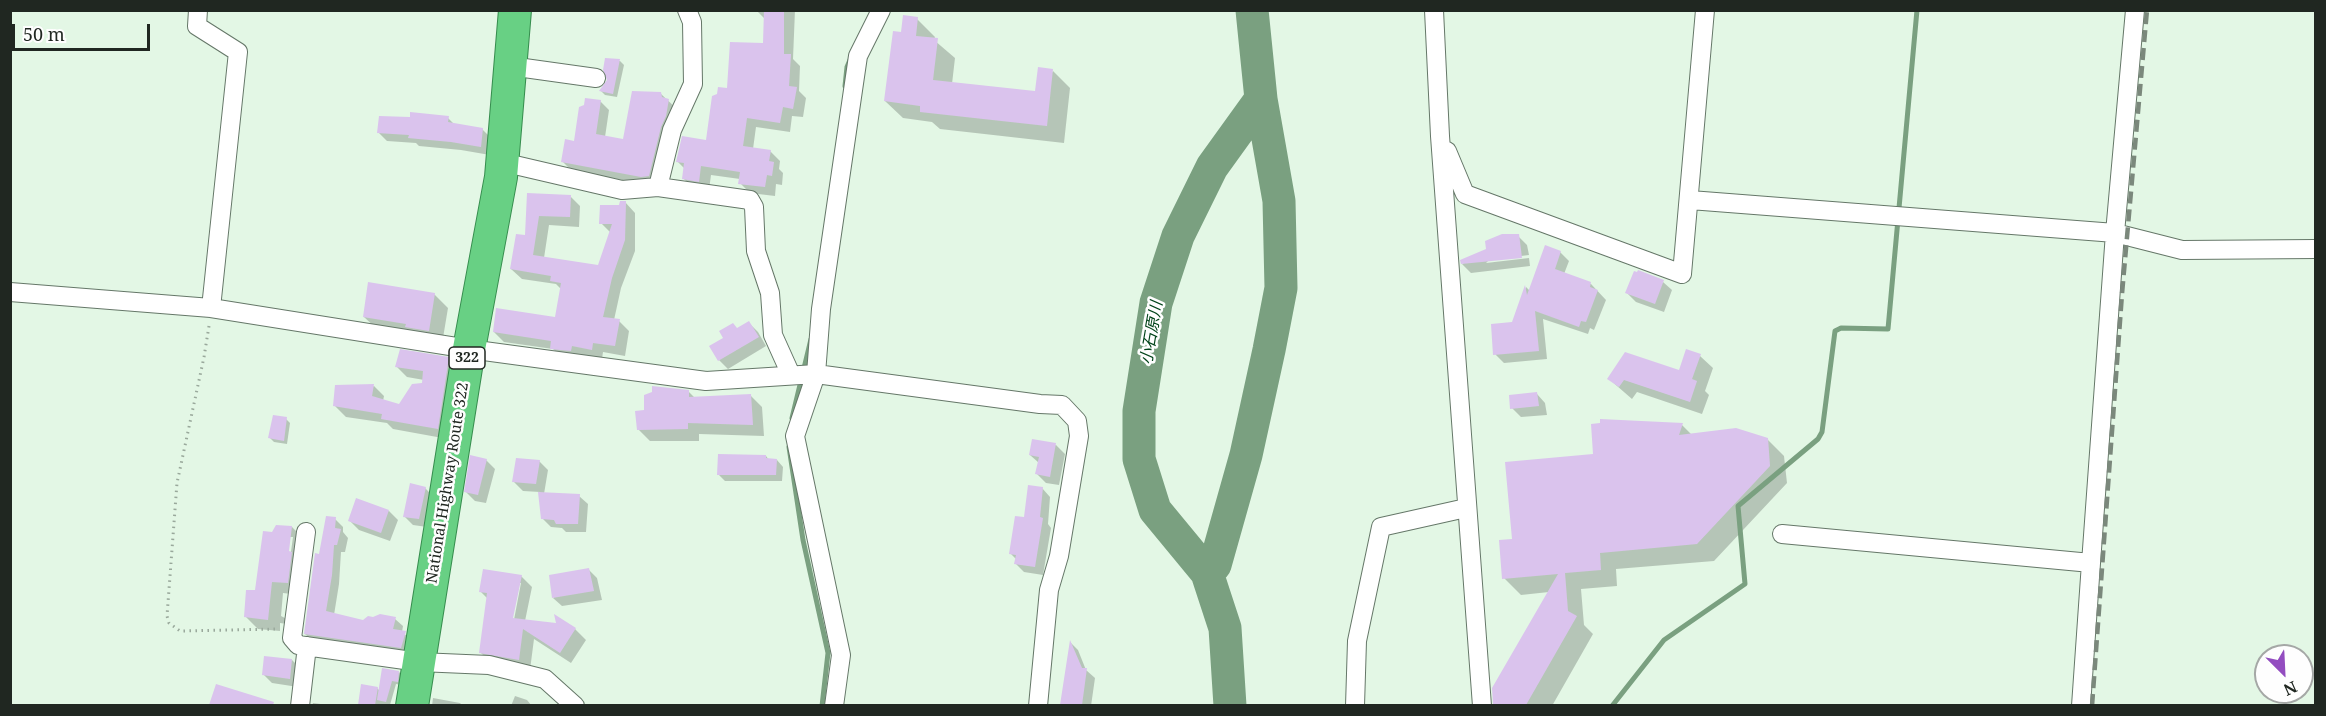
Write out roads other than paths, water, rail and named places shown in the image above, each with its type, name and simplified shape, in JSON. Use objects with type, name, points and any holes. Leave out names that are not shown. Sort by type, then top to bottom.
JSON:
[{"type":"highway","name":"National Highway Route 322","points":[[412,705],[469,349],[502,162],[515,10]]},
{"type":"street","points":[[198,10],[196,26],[238,52],[211,308]]},
{"type":"street","points":[[658,187],[672,130],[693,84],[692,22],[687,10]]},
{"type":"street","points":[[834,705],[841,655],[795,436],[803,375],[821,309],[858,56],[881,10]]},
{"type":"street","points":[[1434,10],[1440,136],[1482,705]]},
{"type":"street","points":[[1440,136],[1465,194],[1682,274],[1706,10]]},
{"type":"street","points":[[2081,705],[2115,233],[2135,10]]},
{"type":"street","points":[[510,66],[596,78]]},
{"type":"street","points":[[502,162],[622,190],[658,187],[750,200],[754,207],[756,251],[770,293],[773,334],[803,375]]},
{"type":"street","points":[[1690,200],[2115,233],[2182,250],[2316,249]]},
{"type":"street","points":[[10,292],[211,308],[469,349],[706,381],[803,375],[1062,405],[1077,421],[1079,436],[1059,556],[1049,590],[1034,703]]},
{"type":"street","points":[[1354,705],[1357,641],[1381,527],[1466,508]]},
{"type":"street","points":[[306,532],[292,638],[298,645],[419,662],[489,665],[545,679],[575,705]]},
{"type":"street","points":[[1782,534],[2091,564]]},
{"type":"street","points":[[300,705],[307,646]]},
{"type":"waterway","name":"小石原川","points":[[1207,573],[1215,565],[1246,455],[1281,288],[1279,201],[1261,99],[1252,10]]},
{"type":"waterway","points":[[1612,706],[1664,640],[1745,584],[1738,506],[1818,439],[1822,432],[1835,331],[1841,328],[1888,329],[1917,10]]},
{"type":"waterway","points":[[845,86],[850,60]]},
{"type":"waterway","name":"小石原川","points":[[1230,706],[1225,628],[1207,573],[1155,510],[1139,459],[1139,411],[1156,303],[1178,236],[1212,167],[1261,99]]},
{"type":"waterway","points":[[792,418],[811,339]]},
{"type":"waterway","points":[[789,447],[803,540],[828,653],[822,706]]},
{"type":"railway","points":[[2092,706],[2122,294],[2147,10]]}]
